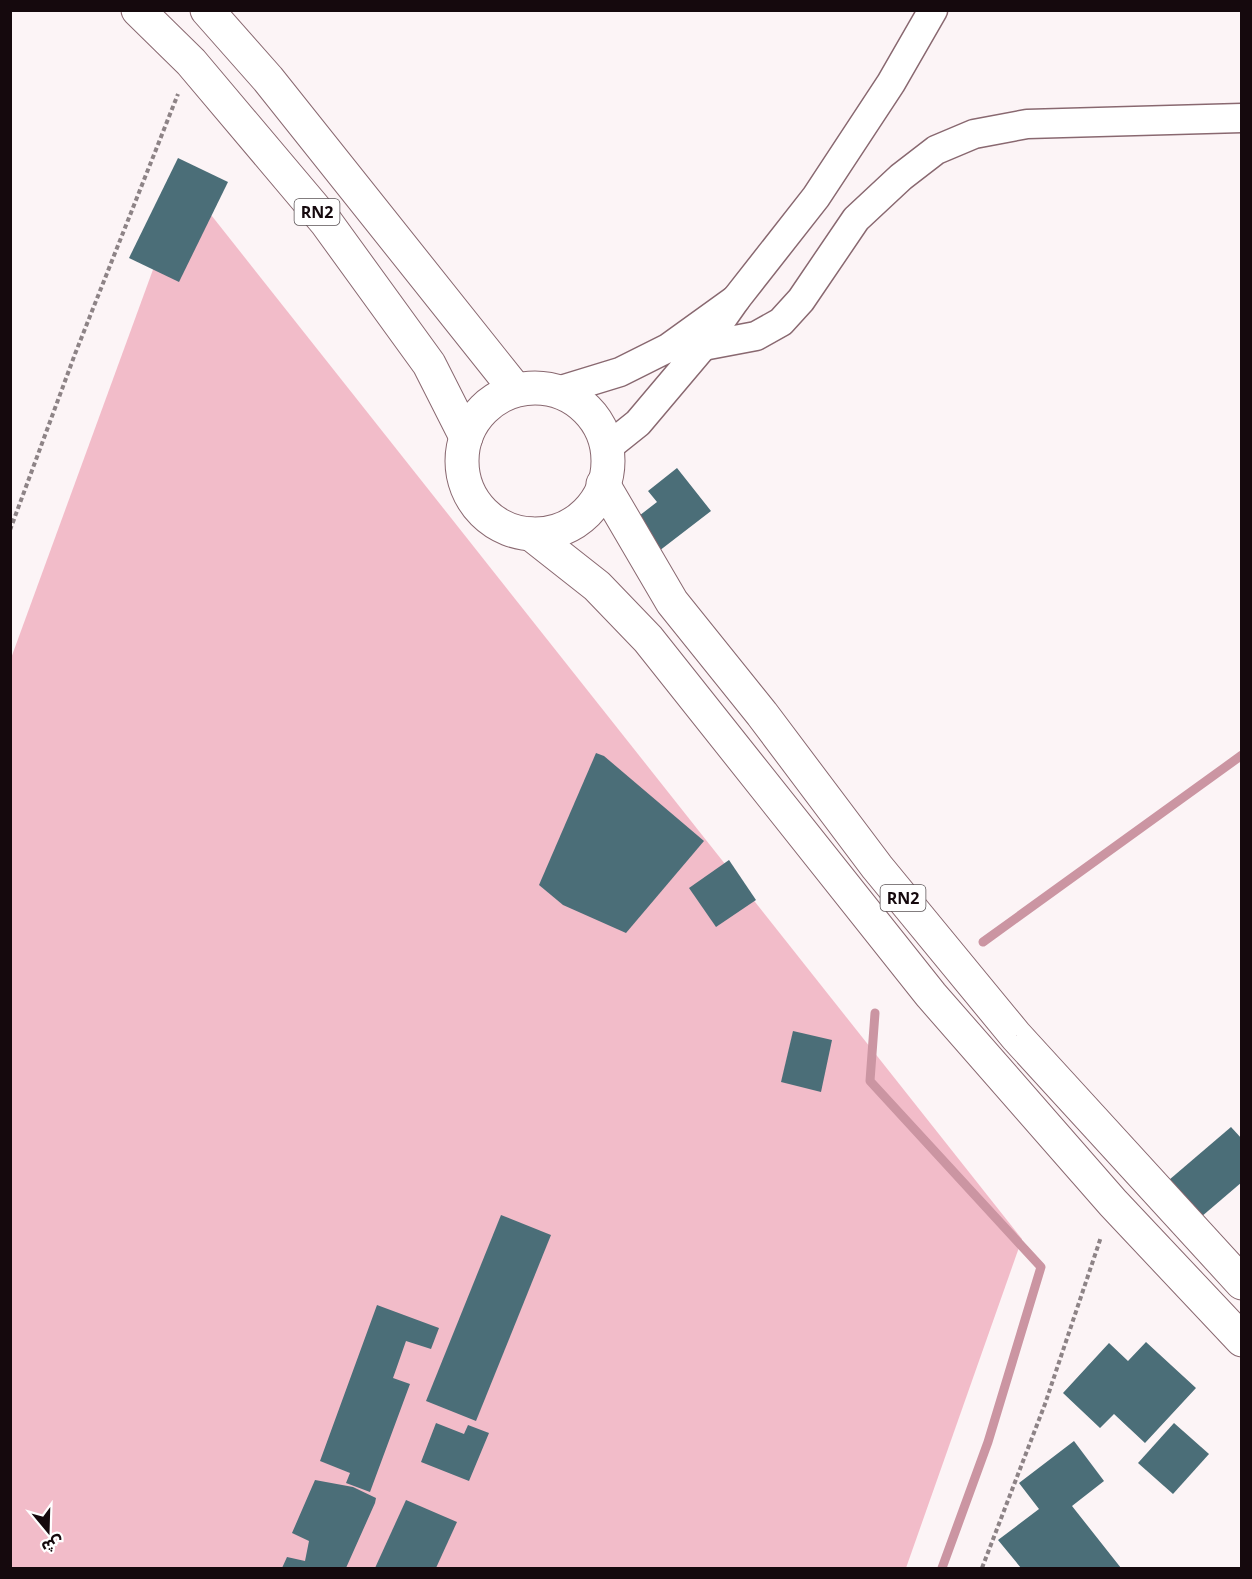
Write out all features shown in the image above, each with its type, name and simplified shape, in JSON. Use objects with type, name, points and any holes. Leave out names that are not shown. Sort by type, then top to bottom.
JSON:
[{"type":"highway","name":"RN2","points":[[138,10],[191,62],[326,222],[429,364],[466,437]]},
{"type":"highway","name":"RN2","points":[[207,10],[268,79],[515,389]]},
{"type":"highway","name":"RN2","points":[[541,387],[558,390],[581,402],[598,422],[608,447],[608,473],[594,505],[582,517],[560,530],[531,534],[506,529],[484,516],[472,501],[462,477],[461,451],[470,424],[487,405],[515,389],[541,387]]},
{"type":"highway","name":"RN2","points":[[603,484],[672,602],[762,714],[877,867],[1016,1036],[1242,1282]]},
{"type":"highway","name":"RN2","points":[[531,534],[597,586],[648,639],[931,995],[1113,1203],[1242,1340]]},
{"type":"street","points":[[608,447],[638,423],[703,346],[736,299],[816,197],[891,83],[933,10]]},
{"type":"street","points":[[703,346],[756,336],[781,322],[801,300],[856,219],[901,177],[936,150],[974,134],[1028,124],[1242,118]]},
{"type":"street","points":[[558,390],[620,372],[668,348],[736,299]]},
{"type":"path","points":[[10,530],[75,354],[191,62]]},
{"type":"path","points":[[982,1569],[1045,1404],[1075,1309],[1113,1203]]},
{"type":"shaded area","points":[[185,182],[1022,1239],[906,1568],[11,1568],[10,661]]},
{"type":"building","points":[[178,158],[228,182],[179,282],[129,258]]},
{"type":"building","points":[[677,468],[711,511],[659,551],[635,519],[657,502],[648,491]]},
{"type":"building","points":[[596,753],[604,756],[704,841],[626,933],[563,905],[539,885]]},
{"type":"building","points":[[729,860],[756,900],[716,927],[689,888]]},
{"type":"building","points":[[793,1031],[832,1040],[821,1092],[781,1082]]},
{"type":"building","points":[[1231,1127],[1242,1139],[1242,1182],[1201,1217],[1169,1180]]},
{"type":"building","points":[[501,1215],[551,1235],[476,1421],[426,1401]]},
{"type":"building","points":[[377,1305],[439,1328],[431,1349],[406,1341],[393,1378],[410,1384],[370,1492],[346,1483],[350,1473],[320,1461]]},
{"type":"building","points":[[1146,1342],[1196,1388],[1145,1443],[1114,1414],[1100,1428],[1063,1393],[1109,1343],[1128,1361]]},
{"type":"building","points":[[436,1423],[464,1434],[468,1425],[489,1433],[469,1481],[421,1462]]},
{"type":"building","points":[[1174,1423],[1209,1454],[1173,1494],[1138,1463]]},
{"type":"building","points":[[1074,1441],[1104,1481],[1072,1506],[1121,1568],[1021,1568],[998,1540],[1039,1509],[1019,1483]]},
{"type":"building","points":[[315,1480],[353,1487],[376,1498],[375,1503],[346,1568],[282,1568],[287,1557],[305,1561],[309,1541],[292,1533]]},
{"type":"building","points":[[406,1500],[457,1522],[436,1568],[375,1568]]},
{"type":"waterway","points":[[983,942],[1242,755]]},
{"type":"waterway","points":[[875,1013],[870,1081],[1041,1267],[988,1442],[942,1568]]}]
